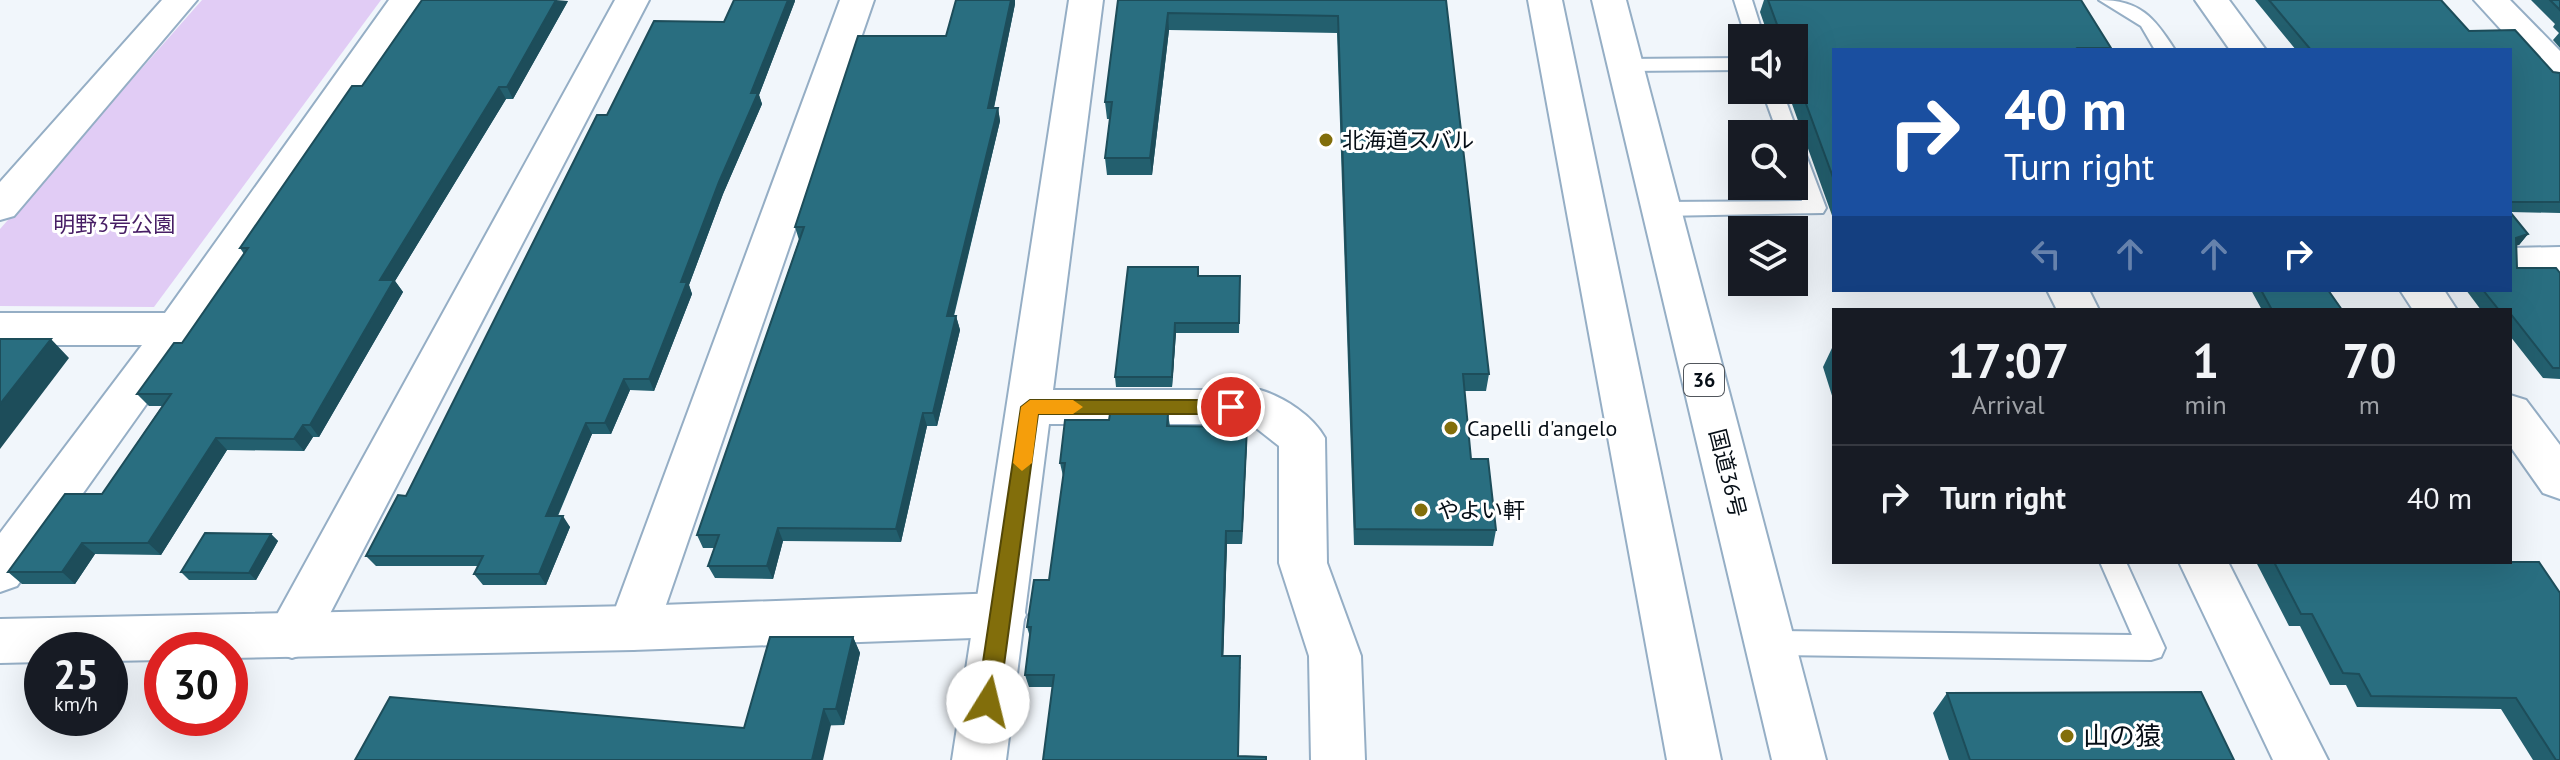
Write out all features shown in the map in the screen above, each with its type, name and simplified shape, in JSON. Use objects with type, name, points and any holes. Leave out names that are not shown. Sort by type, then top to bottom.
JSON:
[{"type":"main road","points":[[0,207],[180,0]]},
{"type":"main road","points":[[0,571],[177,329],[406,0]]},
{"type":"main road","points":[[292,636],[632,0]]},
{"type":"main road","points":[[633,628],[857,0]]},
{"type":"main road","points":[[979,760],[1086,0]]},
{"type":"main road","points":[[1545,0],[1694,760]]},
{"type":"main road","name":"国道36号","points":[[1609,0],[1799,760]]},
{"type":"main road","points":[[2212,0],[2247,48]]},
{"type":"main road","points":[[2491,0],[2560,72]]},
{"type":"main road","points":[[2512,262],[2560,261]]},
{"type":"main road","points":[[0,329],[177,329]]},
{"type":"main road","points":[[1030,407],[1260,407],[1302,438],[1303,563],[1335,656],[1338,760]]},
{"type":"main road","points":[[2512,415],[2560,480]]},
{"type":"main road","points":[[2204,564],[2301,760]]},
{"type":"main road","points":[[0,641],[633,628],[1001,615]]},
{"type":"lane","points":[[1743,0],[1751,24]]},
{"type":"lane","points":[[2108,0],[2148,22],[2164,48]]},
{"type":"lane","points":[[1626,65],[1728,64]]},
{"type":"lane","points":[[1661,209],[1815,208],[1808,189]]},
{"type":"lane","points":[[1770,643],[2151,648],[2114,564]]},
{"type":"green space","name":"明野3号公園","points":[[202,0],[381,0],[154,307],[0,306],[0,229]]},
{"type":"building","points":[[422,0],[556,0],[507,87],[499,87],[380,280],[394,280],[310,425],[303,425],[294,439],[216,438],[148,543],[82,543],[62,572],[8,572],[65,494],[102,494],[171,394],[137,394],[174,343],[182,343],[248,248],[240,248],[352,86],[362,86]]},
{"type":"building","points":[[734,0],[788,0],[751,93],[758,93],[719,182],[681,282],[687,282],[649,379],[624,379],[605,423],[586,423],[546,516],[563,516],[539,574],[474,574],[483,556],[366,556],[398,495],[406,496],[597,115],[607,115],[654,21],[724,22]]},
{"type":"building","points":[[956,0],[1011,0],[988,108],[998,108],[947,316],[956,316],[933,413],[923,413],[896,529],[778,528],[767,566],[708,566],[719,535],[697,535],[804,227],[795,227],[858,36],[946,36]]},
{"type":"building","points":[[1118,0],[1446,0],[1489,374],[1463,374],[1471,459],[1488,459],[1496,530],[1355,529],[1338,16],[1168,13],[1150,158],[1105,158],[1112,102],[1105,102]]},
{"type":"building","points":[[1768,0],[2081,0],[2111,48],[1832,48],[1832,175],[1806,104],[1808,24],[1777,24]]},
{"type":"building","points":[[2269,0],[2441,0],[2469,31],[2515,30],[2553,72],[2560,73],[2560,202],[2512,202],[2512,48],[2309,48]]},
{"type":"building","points":[[2550,0],[2560,0],[2560,10]]},
{"type":"building","points":[[2512,214],[2528,234],[2516,238],[2517,268],[2556,268],[2560,273],[2560,368],[2553,368],[2512,316],[2512,308],[2497,308],[2485,292],[2512,292]]},
{"type":"building","points":[[1128,267],[1198,267],[1198,276],[1240,276],[1239,323],[1175,323],[1172,377],[1115,377]]},
{"type":"building","points":[[2262,292],[2329,292],[2341,308],[2271,308]]},
{"type":"building","points":[[0,339],[51,339],[0,404]]},
{"type":"building","points":[[1110,414],[1168,414],[1167,426],[1247,427],[1242,531],[1226,531],[1222,656],[1240,656],[1238,756],[1266,757],[1266,760],[1043,760],[1054,675],[1025,675],[1031,627],[1027,627],[1034,580],[1049,580],[1065,463],[1060,463],[1065,420],[1109,420]]},
{"type":"building","points":[[205,533],[271,534],[249,573],[181,572]]},
{"type":"building","points":[[2539,562],[2560,593],[2560,760],[2556,760],[2516,698],[2371,696],[2359,674],[2343,673],[2312,614],[2301,614],[2275,564]]},
{"type":"building","points":[[770,637],[853,637],[836,709],[824,709],[812,760],[355,760],[390,697],[744,728]]},
{"type":"building","name":"山の猿","points":[[2201,692],[2234,760],[1970,760],[1947,693]]},
{"type":"slow traffic","points":[[1022,463],[1030,407],[1073,407]]},
{"type":"place","name":"北海道スバル","points":[[1326,140]]},
{"type":"place","name":"Capelli d'angelo","points":[[1451,428]]},
{"type":"place","name":"やよい軒","points":[[1421,510]]},
{"type":"place","name":"山の猿","points":[[2067,736]]},
{"type":"route","points":[[988,702],[1030,407],[1231,407]]}]
